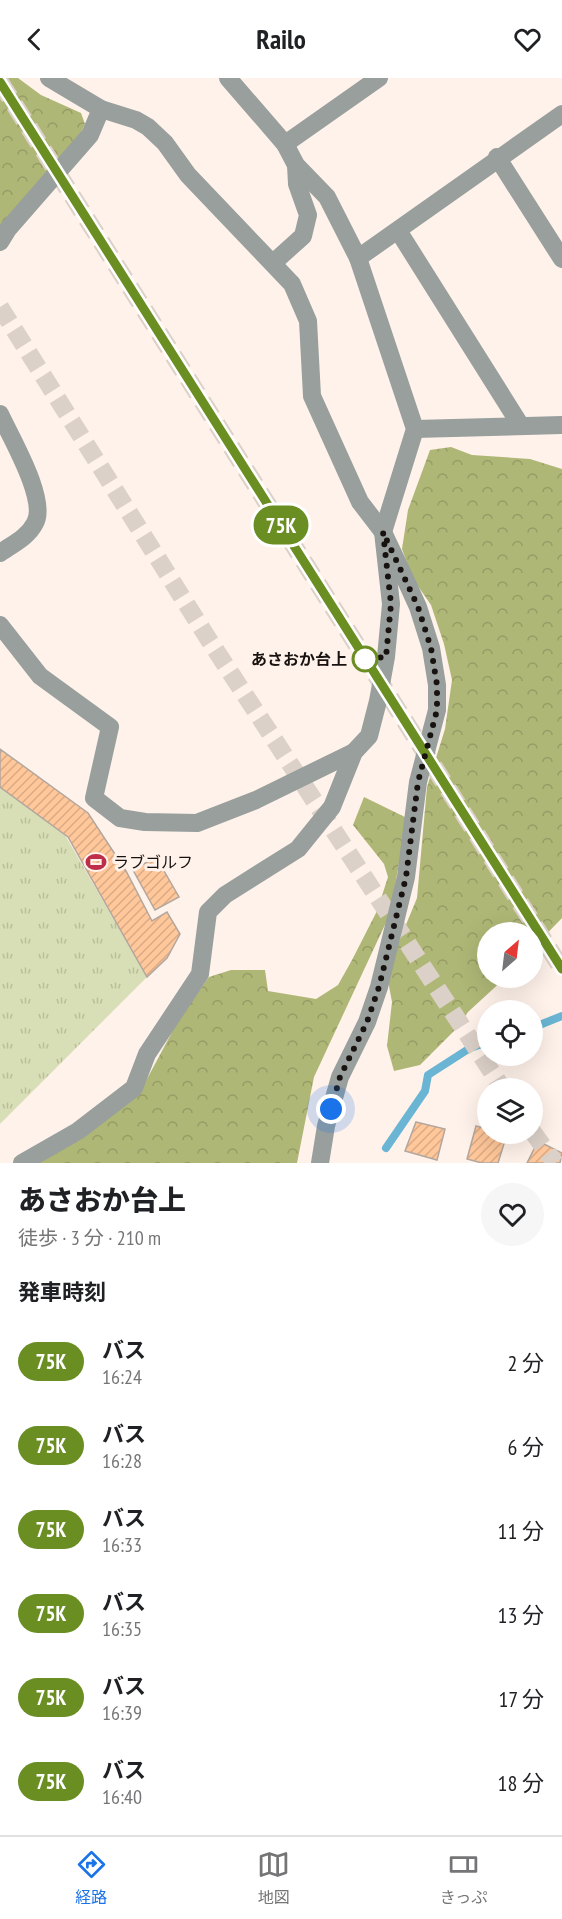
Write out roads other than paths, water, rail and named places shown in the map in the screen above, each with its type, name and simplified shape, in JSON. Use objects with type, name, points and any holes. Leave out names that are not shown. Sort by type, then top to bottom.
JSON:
[{"type":"street","points":[[49,78],[101,109],[136,120],[148,127],[165,143],[188,175],[292,284],[308,321],[312,396],[360,502],[383,532],[418,607],[431,648],[437,685],[437,710],[418,782],[406,877],[379,987],[367,1022],[340,1077],[320,1163]]},
{"type":"street","points":[[0,625],[40,676],[110,727],[94,798],[120,818],[145,822],[197,823],[256,801],[354,752],[369,736],[386,657],[391,604],[383,532],[415,429],[358,258],[327,197],[296,165],[285,144],[228,78]]},
{"type":"street","points":[[285,144],[379,78]]},
{"type":"street","points":[[0,242],[8,229],[90,135],[101,109]]},
{"type":"street","points":[[358,258],[399,232],[497,157],[562,114]]},
{"type":"street","points":[[497,157],[562,259]]},
{"type":"street","points":[[273,263],[303,236],[308,215],[297,184],[296,165]]},
{"type":"street","points":[[399,232],[521,426]]},
{"type":"street","points":[[0,414],[36,492],[37,520],[26,536],[0,553]]},
{"type":"street","points":[[415,429],[562,425]]},
{"type":"street","points":[[22,1163],[78,1131],[134,1088],[147,1054],[200,974],[208,912],[225,895],[297,849],[332,807],[354,752]]},
{"type":"waterway","points":[[543,1024],[562,1016]]},
{"type":"waterway","points":[[386,1148],[425,1091],[428,1075],[477,1046]]},
{"type":"tunnel","points":[[0,82],[562,969]]},
{"type":"tunnel","points":[[0,307],[209,640],[496,1078]]},
{"type":"tunnel","points":[[541,1144],[555,1163]]},
{"type":"place","name":"あさおか台上","points":[[365,659]]},
{"type":"place","name":"ラブゴルフ","points":[[96,862]]}]
